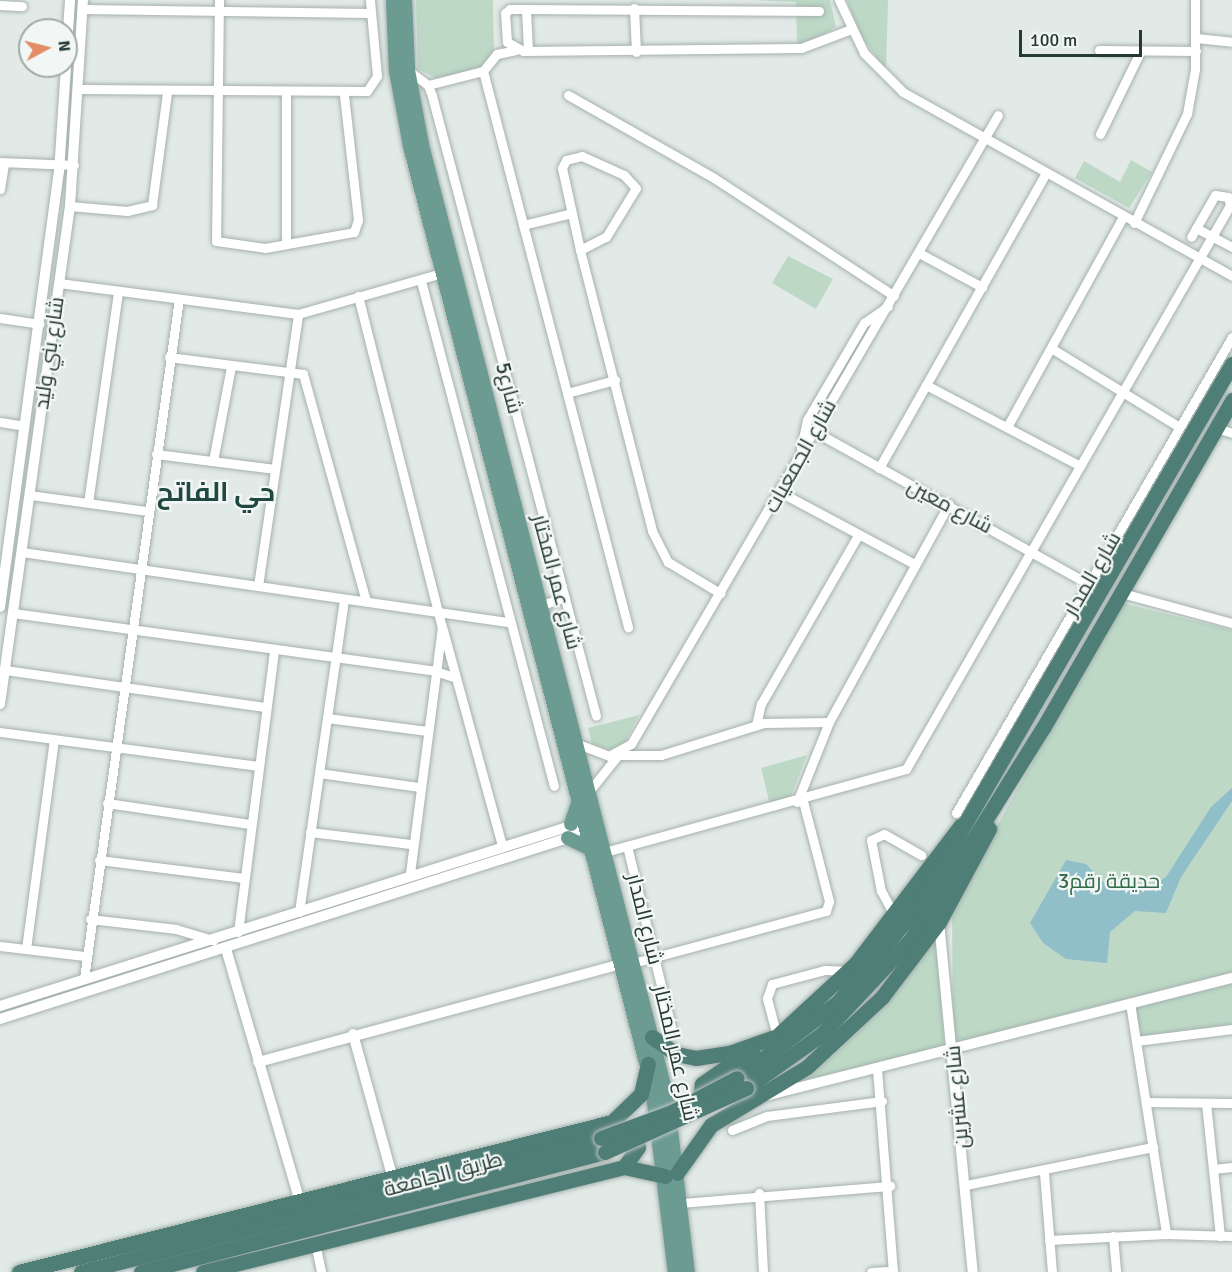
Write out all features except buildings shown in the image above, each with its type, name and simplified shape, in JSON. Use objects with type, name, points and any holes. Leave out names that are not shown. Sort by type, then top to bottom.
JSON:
[{"type":"highway","points":[[741,1083],[806,1030],[859,980],[916,908],[973,816],[1232,364]]},
{"type":"highway","points":[[81,1272],[603,1145],[672,1112],[741,1083],[808,1046],[882,975],[924,920],[1122,593],[1232,399]]},
{"type":"highway","points":[[203,1272],[624,1167],[671,1175],[714,1122],[759,1097],[853,1027],[939,922],[974,863],[994,807]]},
{"type":"highway","points":[[714,1122],[698,1106],[699,1088],[754,1046],[777,1036],[849,971],[894,915],[943,843],[973,816]]},
{"type":"highway","points":[[652,1036],[689,1057],[754,1046]]},
{"type":"highway","points":[[612,1122],[641,1094],[648,1064]]},
{"type":"highway","points":[[19,1272],[612,1122],[628,1124],[638,1136],[637,1152],[624,1167]]},
{"type":"highway","name":"طريق الجامعة","points":[[141,1272],[316,1227],[603,1145]]},
{"type":"highway","points":[[316,1227],[331,1231],[397,1222]]},
{"type":"main road","points":[[393,0],[401,107],[442,273],[585,794],[569,831],[599,851]]},
{"type":"main road","name":"شارع عمر المختار","points":[[405,0],[408,70],[422,145],[578,744],[585,794],[627,963],[671,1175]]},
{"type":"main road","name":"شارع عمر المختار","points":[[627,963],[652,1036],[671,1175]]},
{"type":"main road","points":[[671,1175],[681,1203],[688,1272]]},
{"type":"main road","points":[[671,1175],[675,1272]]},
{"type":"street","name":"شارع بني وليد","points":[[69,18],[70,0]]},
{"type":"street","points":[[219,0],[214,237],[245,247],[286,244],[350,234],[357,227],[344,95]]},
{"type":"street","points":[[78,89],[286,95],[344,95],[367,92],[376,82],[370,0]]},
{"type":"street","points":[[839,0],[849,30],[895,86],[983,141],[1232,276]]},
{"type":"street","points":[[1134,223],[1179,137],[1194,84],[1195,0]]},
{"type":"street","points":[[516,50],[507,42],[506,13],[526,9],[634,8],[661,4],[819,11]]},
{"type":"street","points":[[0,5],[22,6]]},
{"type":"street","name":"شارع بني وليد","points":[[0,704],[70,206],[83,5]]},
{"type":"street","points":[[83,5],[219,14],[370,13]]},
{"type":"street","points":[[634,8],[636,52]]},
{"type":"street","points":[[526,9],[528,51]]},
{"type":"street","points":[[408,70],[428,85],[483,71],[495,56],[516,50],[636,52],[801,48],[849,30]]},
{"type":"street","points":[[1196,38],[1232,42]]},
{"type":"street","points":[[1099,50],[1196,51]]},
{"type":"street","points":[[1100,134],[1140,50]]},
{"type":"street","points":[[483,71],[628,627]]},
{"type":"street","name":"شارع بني وليد","points":[[0,607],[40,324],[59,164],[65,78]]},
{"type":"street","name":"شارع5","points":[[428,85],[596,716]]},
{"type":"street","points":[[70,206],[127,212],[152,205],[167,92]]},
{"type":"street","points":[[568,94],[714,178],[894,296]]},
{"type":"street","points":[[286,95],[286,244]]},
{"type":"street","name":"شارع الجمعيات","points":[[585,794],[618,755],[631,744],[780,492],[812,430],[894,296],[998,115]]},
{"type":"street","points":[[580,250],[606,237],[636,188],[594,159],[574,157],[562,168],[580,250],[662,556],[720,593]]},
{"type":"street","points":[[0,189],[2,162],[74,165]]},
{"type":"street","points":[[879,468],[1045,175]]},
{"type":"street","points":[[599,851],[627,846],[800,801],[906,769],[1212,237],[1230,203],[1221,193],[1194,233],[1212,237],[1232,247]]},
{"type":"street","points":[[523,225],[572,213]]},
{"type":"street","points":[[1007,427],[1123,217]]},
{"type":"street","points":[[919,253],[982,287]]},
{"type":"street","points":[[59,283],[298,314],[442,273]]},
{"type":"street","points":[[421,280],[509,622],[554,786]]},
{"type":"street","points":[[88,503],[118,292]]},
{"type":"street","points":[[358,296],[442,627],[502,845]]},
{"type":"street","points":[[84,979],[84,956],[179,299]]},
{"type":"street","points":[[801,451],[807,420],[864,323],[888,306]]},
{"type":"street","points":[[258,586],[298,314]]},
{"type":"street","points":[[0,318],[40,324]]},
{"type":"street","name":"شارع المدار","points":[[956,813],[1178,426],[1232,337]]},
{"type":"street","points":[[1051,348],[1124,390],[1178,426]]},
{"type":"street","points":[[169,357],[231,367],[303,374],[366,602]]},
{"type":"street","points":[[213,461],[231,367]]},
{"type":"street","points":[[567,393],[615,380]]},
{"type":"street","points":[[926,385],[1080,466]]},
{"type":"street","points":[[0,423],[24,426]]},
{"type":"street","points":[[1216,428],[1232,433]]},
{"type":"street","name":"شارع معين","points":[[812,430],[1032,550],[1087,583]]},
{"type":"street","points":[[156,454],[275,469]]},
{"type":"street","points":[[780,492],[914,564]]},
{"type":"street","points":[[30,495],[147,512]]},
{"type":"street","points":[[258,1062],[353,1034],[826,911],[829,901],[800,801],[829,722],[949,504]]},
{"type":"street","points":[[756,725],[761,704],[858,535]]},
{"type":"street","points":[[22,552],[509,622]]},
{"type":"street","points":[[1122,593],[1232,623]]},
{"type":"street","points":[[542,605],[565,597]]},
{"type":"street","points":[[299,912],[344,599]]},
{"type":"street","points":[[13,613],[130,627],[274,650],[435,671],[456,678]]},
{"type":"street","points":[[410,874],[410,844],[442,627]]},
{"type":"street","points":[[238,932],[249,824],[274,650]]},
{"type":"street","points":[[5,670],[266,707]]},
{"type":"street","points":[[327,718],[427,730]]},
{"type":"street","points":[[578,744],[595,754],[661,755],[756,725],[829,722]]},
{"type":"street","points":[[0,732],[258,766]]},
{"type":"street","points":[[26,949],[54,740]]},
{"type":"street","points":[[319,773],[418,787]]},
{"type":"street","points":[[107,803],[249,824]]},
{"type":"street","points":[[0,1005],[592,823]]},
{"type":"street","points":[[0,1019],[226,949],[410,874],[502,845],[569,831]]},
{"type":"street","points":[[310,832],[410,844]]},
{"type":"street","points":[[894,915],[881,891],[871,840],[884,834],[921,855]]},
{"type":"street","name":"شارع المدار","points":[[627,846],[670,1027]]},
{"type":"street","points":[[99,860],[244,878]]},
{"type":"street","points":[[90,919],[176,929],[213,940]]},
{"type":"street","name":"شارع عشرين","points":[[939,922],[974,1272]]},
{"type":"street","points":[[0,946],[84,956]]},
{"type":"street","points":[[226,949],[300,1202]]},
{"type":"street","points":[[148,960],[152,973]]},
{"type":"street","points":[[777,1036],[767,998],[772,984],[825,970],[849,971]]},
{"type":"street","points":[[759,1097],[1232,978]]},
{"type":"street","points":[[1131,1003],[1166,1234]]},
{"type":"street","points":[[1136,1041],[1232,1029]]},
{"type":"street","points":[[353,1034],[393,1179]]},
{"type":"street","points":[[871,1272],[893,1271],[890,1186],[877,1069]]},
{"type":"street","points":[[732,1130],[767,1116],[882,1101]]},
{"type":"street","points":[[1146,1102],[1232,1103]]},
{"type":"street","points":[[1206,1103],[1220,1236]]},
{"type":"street","points":[[966,1185],[1044,1173],[1153,1147]]},
{"type":"street","points":[[1213,1169],[1232,1167]]},
{"type":"street","points":[[1044,1173],[1052,1272]]},
{"type":"street","points":[[681,1203],[759,1193],[890,1186]]},
{"type":"street","points":[[759,1193],[763,1272]]},
{"type":"street","points":[[1049,1240],[1166,1234],[1232,1236]]},
{"type":"street","points":[[1113,1236],[1116,1272]]},
{"type":"street","points":[[315,1243],[321,1272]]},
{"type":"green space","points":[[416,0],[493,0],[494,56],[485,68],[439,80],[418,69]]},
{"type":"green space","points":[[754,0],[830,0],[836,27],[809,43],[797,44],[796,2]]},
{"type":"green space","points":[[847,0],[888,0],[886,70],[861,36]]},
{"type":"green space","points":[[1131,160],[1152,172],[1129,208],[1075,178],[1084,161],[1120,182]]},
{"type":"green space","points":[[788,256],[833,279],[816,309],[772,283]]},
{"type":"green space","name":"حديقة رقم3","points":[[1122,603],[1232,630],[1232,1029],[1136,1041],[1131,1003],[953,1049],[952,906]]},
{"type":"green space","points":[[639,715],[625,742],[610,750],[592,744],[588,728]]},
{"type":"green space","points":[[807,755],[790,799],[770,805],[761,768]]},
{"type":"green space","points":[[936,939],[945,1049],[808,1079],[882,1009]]},
{"type":"water","points":[[1232,788],[1232,801],[1181,877],[1166,913],[1135,911],[1110,932],[1107,963],[1066,959],[1043,943],[1030,923],[1066,860],[1086,864],[1111,890],[1146,890],[1166,877],[1211,807]]},
{"type":"district","name":"حي الفاتح","points":[[216,493]]}]
